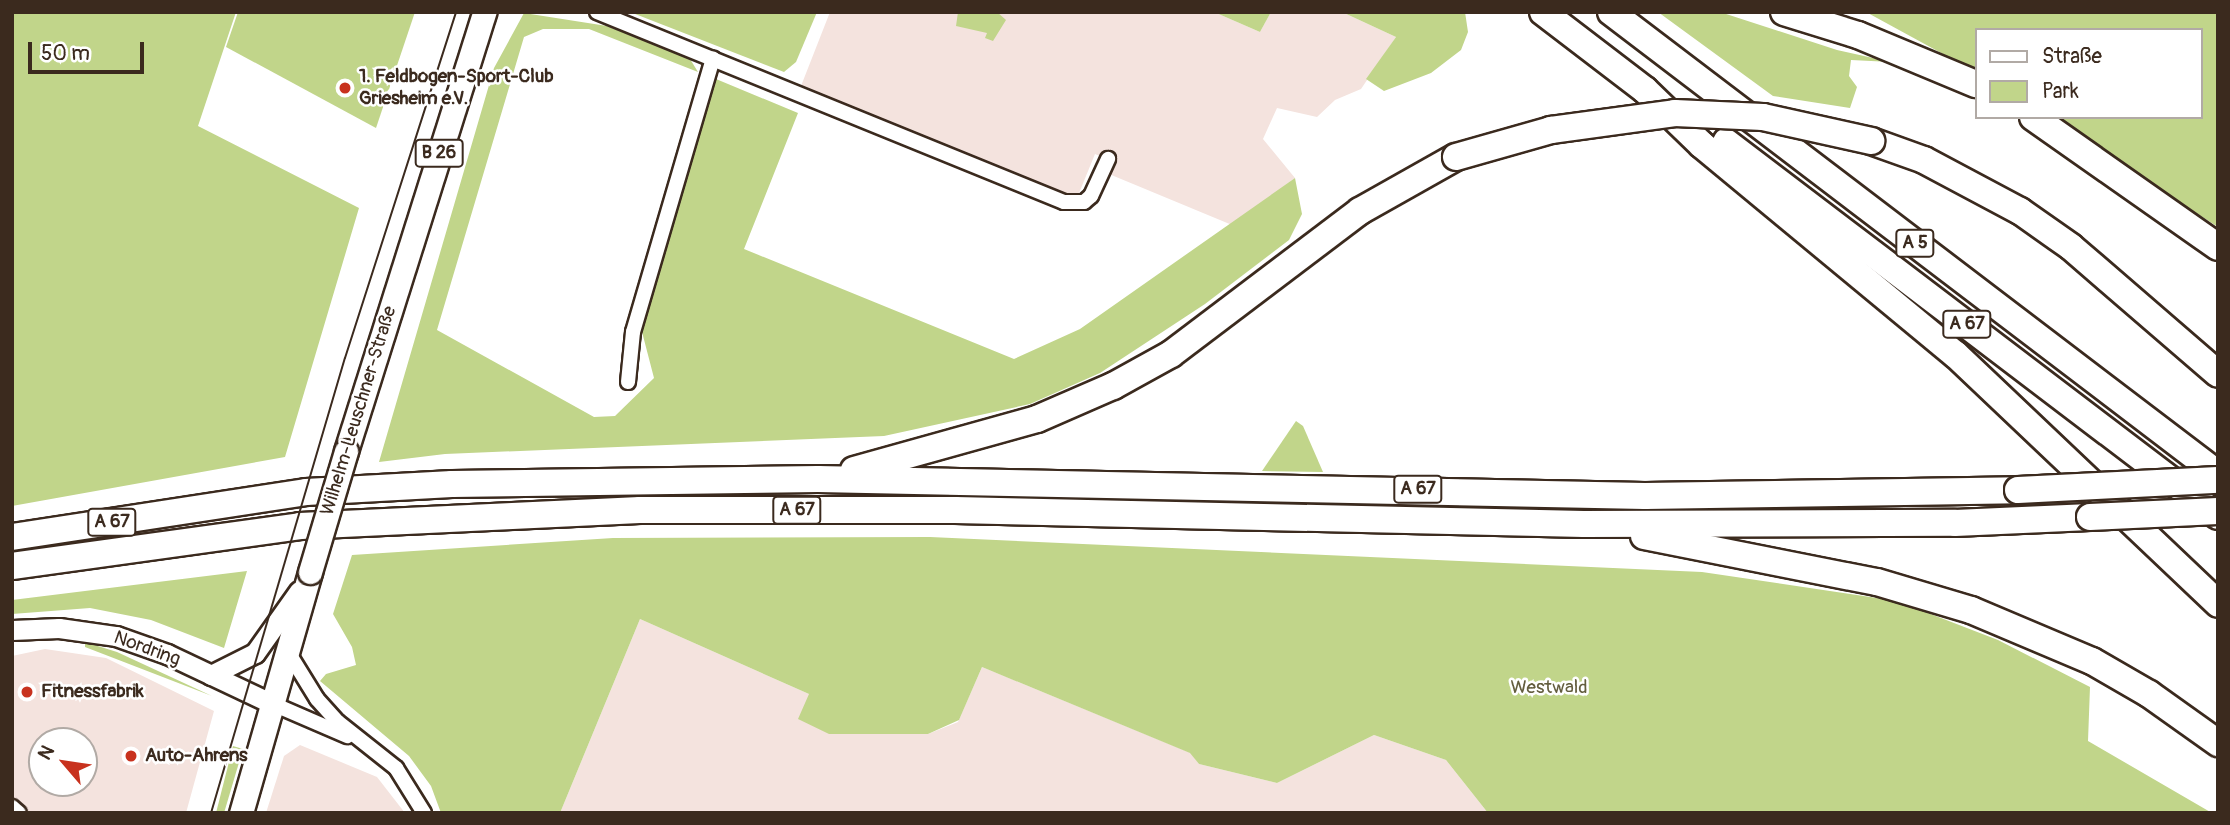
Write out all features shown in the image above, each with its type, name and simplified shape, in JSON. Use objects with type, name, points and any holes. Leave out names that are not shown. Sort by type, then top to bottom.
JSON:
[{"type":"highway","points":[[1542,12],[1645,90],[1702,145],[1955,354],[2218,604]]},
{"type":"highway","name":"A 5","points":[[1612,12],[2218,474]]},
{"type":"highway","points":[[1784,12],[1858,35],[1974,82]]},
{"type":"highway","name":"A 67","points":[[1645,90],[1771,175],[2218,516]]},
{"type":"highway","name":"A 67","points":[[818,479],[1037,419],[1113,386],[1171,354],[1360,211],[1456,157],[1551,130],[1675,113],[1763,117],[1871,141],[1924,160],[2020,211],[2071,247],[2218,374]]},
{"type":"highway","points":[[2036,119],[2218,247]]},
{"type":"highway","name":"A 67","points":[[12,537],[306,492],[452,484],[818,479],[1645,496],[2018,490],[2218,480]]},
{"type":"highway","name":"A 67","points":[[12,566],[300,526],[640,510],[956,510],[1584,524],[1877,582],[1971,610],[2092,661],[2148,694],[2218,743]]},
{"type":"highway","points":[[1584,524],[1955,523],[2218,511]]},
{"type":"main road","name":"Wilhelm-Leuschner-Straße","points":[[241,813],[346,451],[484,12]]},
{"type":"main road","points":[[211,675],[255,653],[278,627],[310,572]]},
{"type":"main road","name":"Nordring","points":[[12,630],[95,631],[147,646],[273,704]]},
{"type":"street","points":[[597,12],[1064,202],[1084,202],[1091,196],[1108,159]]},
{"type":"street","points":[[628,382],[630,349],[639,309],[713,58]]},
{"type":"street","points":[[288,652],[317,699],[364,744],[407,779],[424,813]]},
{"type":"street","points":[[273,704],[364,744]]},
{"type":"street","points":[[12,807],[19,813]]},
{"type":"shaded area","points":[[830,12],[1214,12],[1260,32],[1271,12],[1342,12],[1396,37],[1361,89],[1335,100],[1317,117],[1277,108],[1263,139],[1295,178],[1232,225],[1109,174],[1114,162],[1095,154],[1077,198],[801,86]]},
{"type":"shaded area","points":[[640,619],[809,694],[928,734],[958,722],[982,667],[1191,753],[1199,764],[1277,783],[1374,735],[1446,760],[1488,813],[560,813]]},
{"type":"shaded area","points":[[45,649],[106,658],[214,711],[186,813],[12,813],[12,656]]},
{"type":"shaded area","points":[[300,745],[377,777],[405,813],[266,813],[284,756]]},
{"type":"green space","points":[[12,12],[236,12],[198,126],[359,208],[285,457],[12,506]]},
{"type":"green space","name":"1. Feldbogen-Sport-Club Griesheim e.V.","points":[[238,12],[415,12],[376,128],[226,47]]},
{"type":"green space","points":[[630,12],[817,12],[796,62],[784,72]]},
{"type":"green space","points":[[958,12],[997,12],[1006,20],[993,41],[985,38],[987,33],[956,26]]},
{"type":"green space","points":[[1214,12],[1271,12],[1260,32]]},
{"type":"green space","points":[[1342,12],[1465,12],[1468,32],[1461,50],[1431,73],[1384,91],[1366,79],[1396,37]]},
{"type":"green space","points":[[1658,12],[1720,12],[1837,50],[1891,62],[1851,60],[1849,76],[1857,87],[1850,108],[1773,96]]},
{"type":"green space","points":[[1866,12],[2218,12],[2218,227],[2051,119],[2202,119],[2202,28],[1974,28],[1974,71]]},
{"type":"green space","points":[[524,13],[607,26],[690,59],[698,72],[589,29],[543,29],[524,37],[437,330],[594,417],[615,416],[654,378],[641,328],[716,79],[798,113],[744,249],[1014,359],[1080,329],[1295,178],[1302,214],[1289,240],[1205,304],[1100,373],[1030,404],[884,436],[445,454],[379,462],[494,68]]},
{"type":"green space","points":[[1296,421],[1303,426],[1323,472],[1262,471]]},
{"type":"green space","name":"Westwald","points":[[930,537],[1702,572],[1897,601],[1998,640],[2090,687],[2088,741],[2212,813],[1488,813],[1446,760],[1374,735],[1277,783],[1199,764],[1190,753],[982,667],[959,720],[928,734],[829,734],[798,719],[809,694],[640,619],[560,813],[441,813],[431,786],[409,756],[320,681],[326,674],[356,665],[352,647],[333,614],[352,555],[613,538]]},
{"type":"green space","points":[[247,571],[224,648],[151,620],[90,608],[12,614],[12,600]]},
{"type":"green space","points":[[85,642],[117,652],[212,696],[85,647]]},
{"type":"green space","points":[[233,746],[243,749],[224,813],[216,813]]},
{"type":"tram line","points":[[211,813],[345,358],[456,12]]},
{"type":"place","name":"1. Feldbogen-Sport-Club Griesheim e.V.","points":[[345,88]]},
{"type":"place","name":"Fitnessfabrik","points":[[27,692]]},
{"type":"place","name":"Auto-Ahrens","points":[[131,756]]}]
